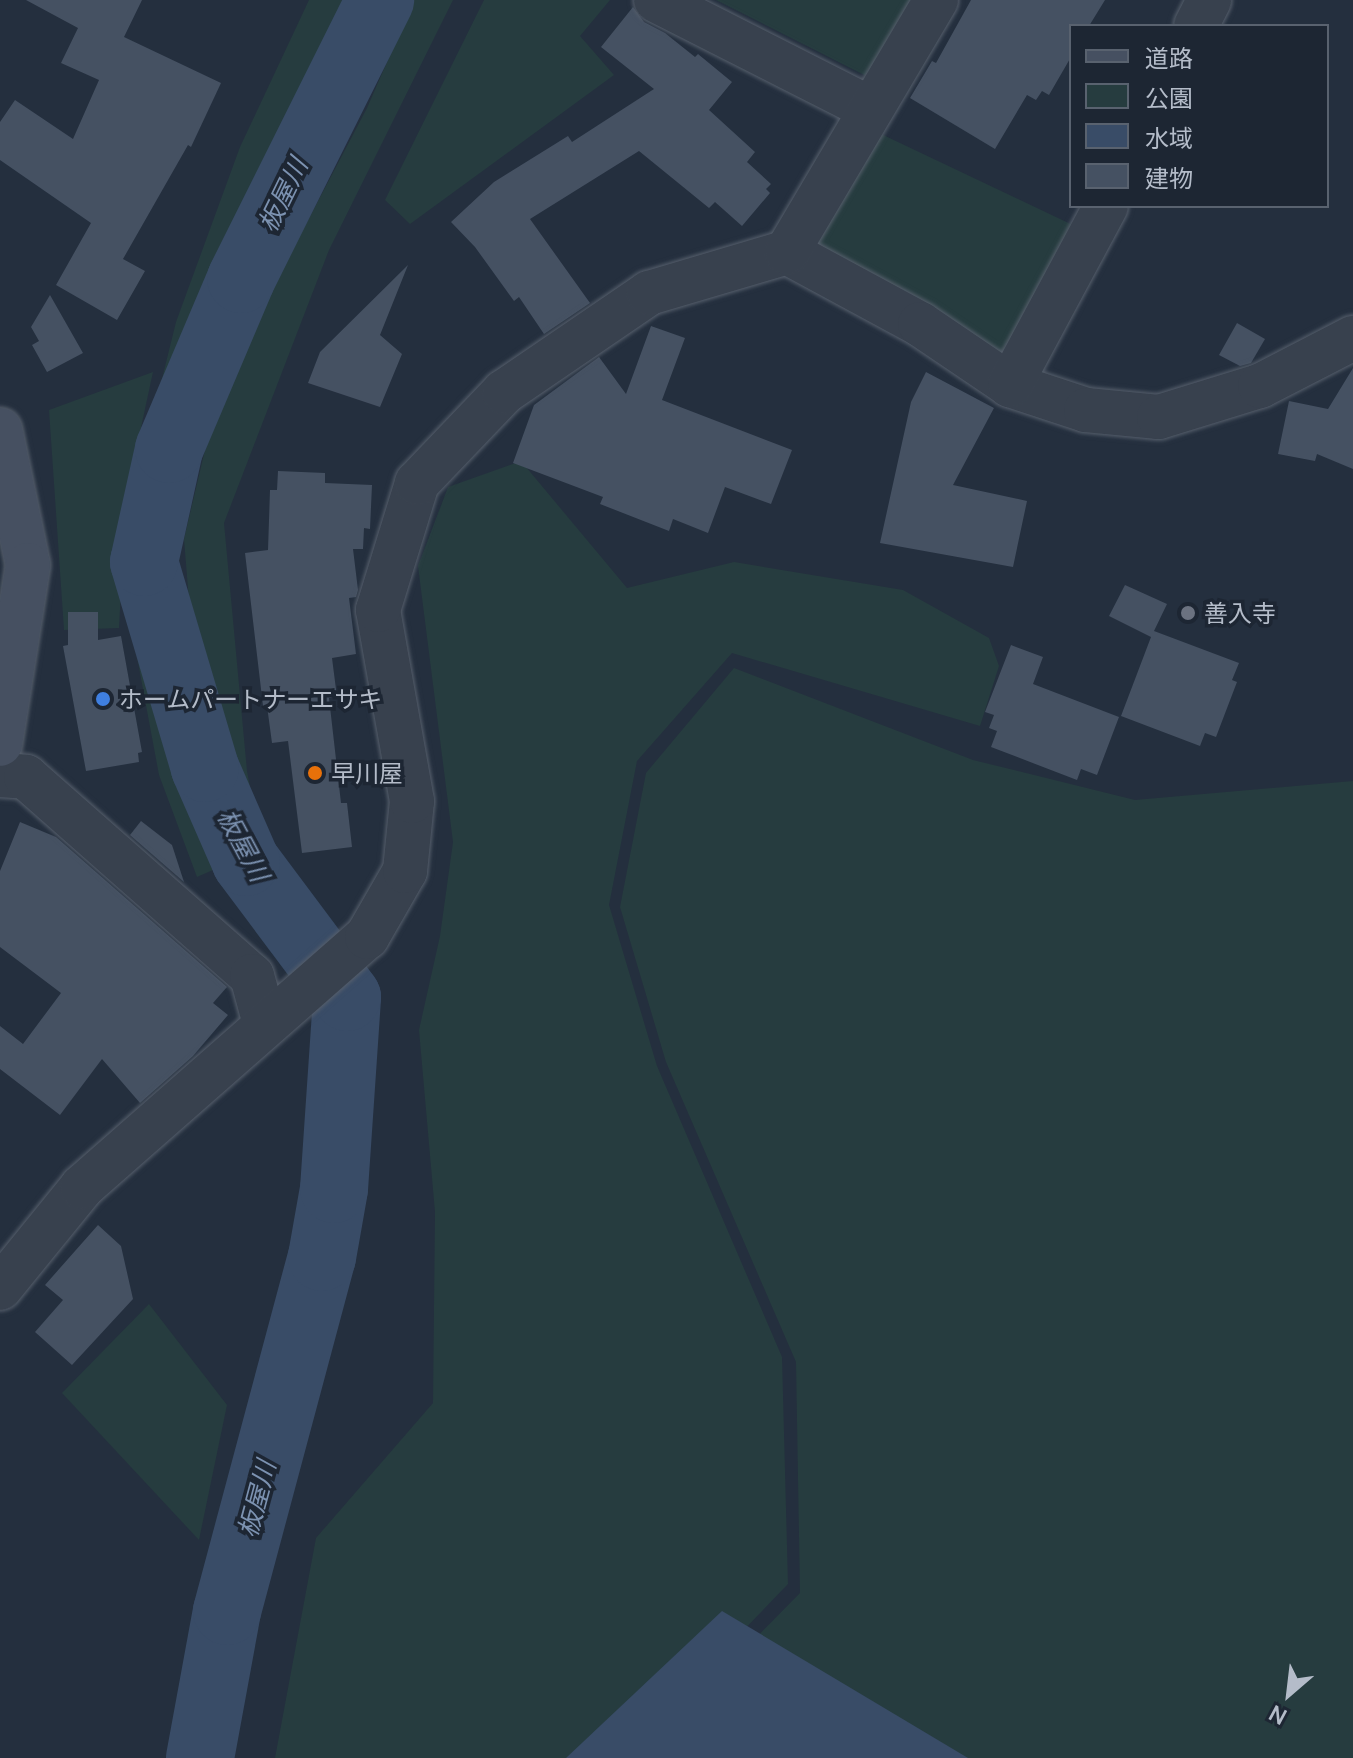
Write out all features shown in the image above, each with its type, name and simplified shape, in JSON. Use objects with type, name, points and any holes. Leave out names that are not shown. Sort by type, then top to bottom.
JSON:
[{"type":"main road","points":[[0,430],[28,565],[2,728]]},
{"type":"street","points":[[656,0],[869,108]]},
{"type":"street","points":[[0,1288],[82,1187],[367,937],[405,871],[412,801],[378,610],[417,483],[504,392],[649,293],[787,252],[869,108],[936,0]]},
{"type":"street","points":[[1197,24],[1209,0]]},
{"type":"street","points":[[1010,385],[1105,208]]},
{"type":"street","points":[[787,252],[920,324],[1010,385],[1086,410],[1159,417],[1260,386],[1353,338]]},
{"type":"street","points":[[0,775],[26,777],[252,976],[272,1019]]},
{"type":"green space","points":[[309,0],[358,0],[203,328],[178,406],[154,547],[156,636],[180,743],[231,862],[197,877],[159,775],[137,657],[133,545],[157,399],[176,322],[240,147]]},
{"type":"green space","points":[[414,0],[453,0],[329,250],[224,523],[247,771],[262,848],[249,854],[196,687],[184,539],[209,433],[256,319],[367,108]]},
{"type":"green space","points":[[484,0],[610,0],[580,36],[614,75],[410,224],[385,200]]},
{"type":"green space","points":[[716,0],[924,0],[874,80]]},
{"type":"green space","points":[[879,133],[1079,228],[999,357],[814,247]]},
{"type":"green space","points":[[153,372],[126,497],[119,628],[64,630],[49,410]]},
{"type":"green space","points":[[521,461],[627,588],[734,562],[903,590],[989,638],[999,666],[980,726],[732,653],[637,761],[609,905],[657,1066],[782,1357],[788,1584],[632,1746],[627,1758],[275,1758],[316,1538],[433,1403],[435,1212],[419,1030],[440,936],[453,842],[418,566],[448,487]]},
{"type":"green space","points":[[734,668],[973,760],[1135,800],[1353,781],[1353,1758],[648,1758],[654,1741],[800,1593],[796,1362],[666,1062],[620,907],[646,773]]},
{"type":"green space","points":[[149,1304],[227,1405],[199,1540],[62,1393]]},
{"type":"water","points":[[722,1611],[968,1758],[566,1758]]},
{"type":"building","points":[[26,0],[142,0],[124,37],[221,83],[191,147],[188,145],[123,259],[145,271],[117,320],[56,285],[91,223],[0,160],[0,122],[15,100],[73,139],[99,80],[61,63],[78,28]]},
{"type":"building","points":[[971,0],[1105,0],[1090,24],[1069,24],[1069,60],[1049,95],[1042,91],[1036,100],[1027,95],[995,149],[910,98],[932,61],[936,63]]},
{"type":"building","points":[[633,7],[644,22],[665,33],[695,57],[698,54],[732,82],[709,110],[755,152],[747,162],[771,184],[766,189],[770,193],[742,226],[715,202],[709,208],[639,151],[530,219],[590,303],[544,334],[519,297],[514,301],[475,247],[451,222],[494,182],[568,136],[572,142],[654,89],[601,47]]},
{"type":"building","points":[[408,265],[380,335],[402,354],[380,407],[308,383],[320,352]]},
{"type":"building","points":[[50,295],[83,353],[47,372],[32,345],[39,341],[31,327]]},
{"type":"building","points":[[1237,323],[1265,339],[1251,363],[1240,366],[1219,355]]},
{"type":"building","points":[[651,326],[685,338],[662,400],[792,450],[771,504],[725,487],[708,533],[673,519],[669,531],[600,504],[603,497],[513,463],[534,405],[599,357],[626,394]]},
{"type":"building","points":[[1353,368],[1353,469],[1317,454],[1315,461],[1278,454],[1289,401],[1328,409]]},
{"type":"building","points":[[926,372],[994,408],[953,485],[1027,501],[1013,567],[880,543],[911,402]]},
{"type":"building","points":[[278,471],[325,473],[325,483],[372,485],[370,529],[364,528],[363,549],[353,549],[358,590],[356,597],[349,598],[356,654],[332,658],[337,697],[329,698],[341,803],[347,803],[352,847],[302,853],[288,741],[272,743],[267,706],[263,706],[245,553],[268,550],[270,490],[277,490]]},
{"type":"building","points":[[1125,585],[1167,604],[1154,631],[1239,663],[1232,680],[1237,682],[1216,737],[1205,733],[1200,746],[1121,716],[1151,637],[1109,616]]},
{"type":"building","name":"ホームパートナーエサキ","points":[[68,612],[98,612],[98,640],[121,636],[142,752],[138,753],[139,762],[86,771],[63,646],[68,645]]},
{"type":"building","points":[[1011,645],[1043,657],[1033,684],[1119,717],[1097,775],[1081,769],[1077,780],[991,747],[997,731],[989,728],[994,715],[985,712]]},
{"type":"building","points":[[141,821],[172,845],[184,882],[130,835]]},
{"type":"building","points":[[20,822],[56,837],[227,987],[213,1003],[228,1015],[193,1056],[140,1103],[102,1059],[60,1115],[0,1069],[0,1026],[23,1044],[61,993],[0,947],[0,871]]},
{"type":"building","points":[[98,1225],[121,1246],[133,1299],[72,1365],[35,1332],[63,1300],[45,1285]]},
{"type":"waterway","name":"板屋川","points":[[200,1758],[227,1611],[322,1257],[334,1189],[347,997],[246,862],[205,768],[144,562],[169,449],[241,279],[380,0]]},
{"type":"place","name":"善入寺","points":[[1188,613]]},
{"type":"place","name":"ホームパートナーエサキ","points":[[103,699]]},
{"type":"place","name":"早川屋","points":[[315,773]]}]
